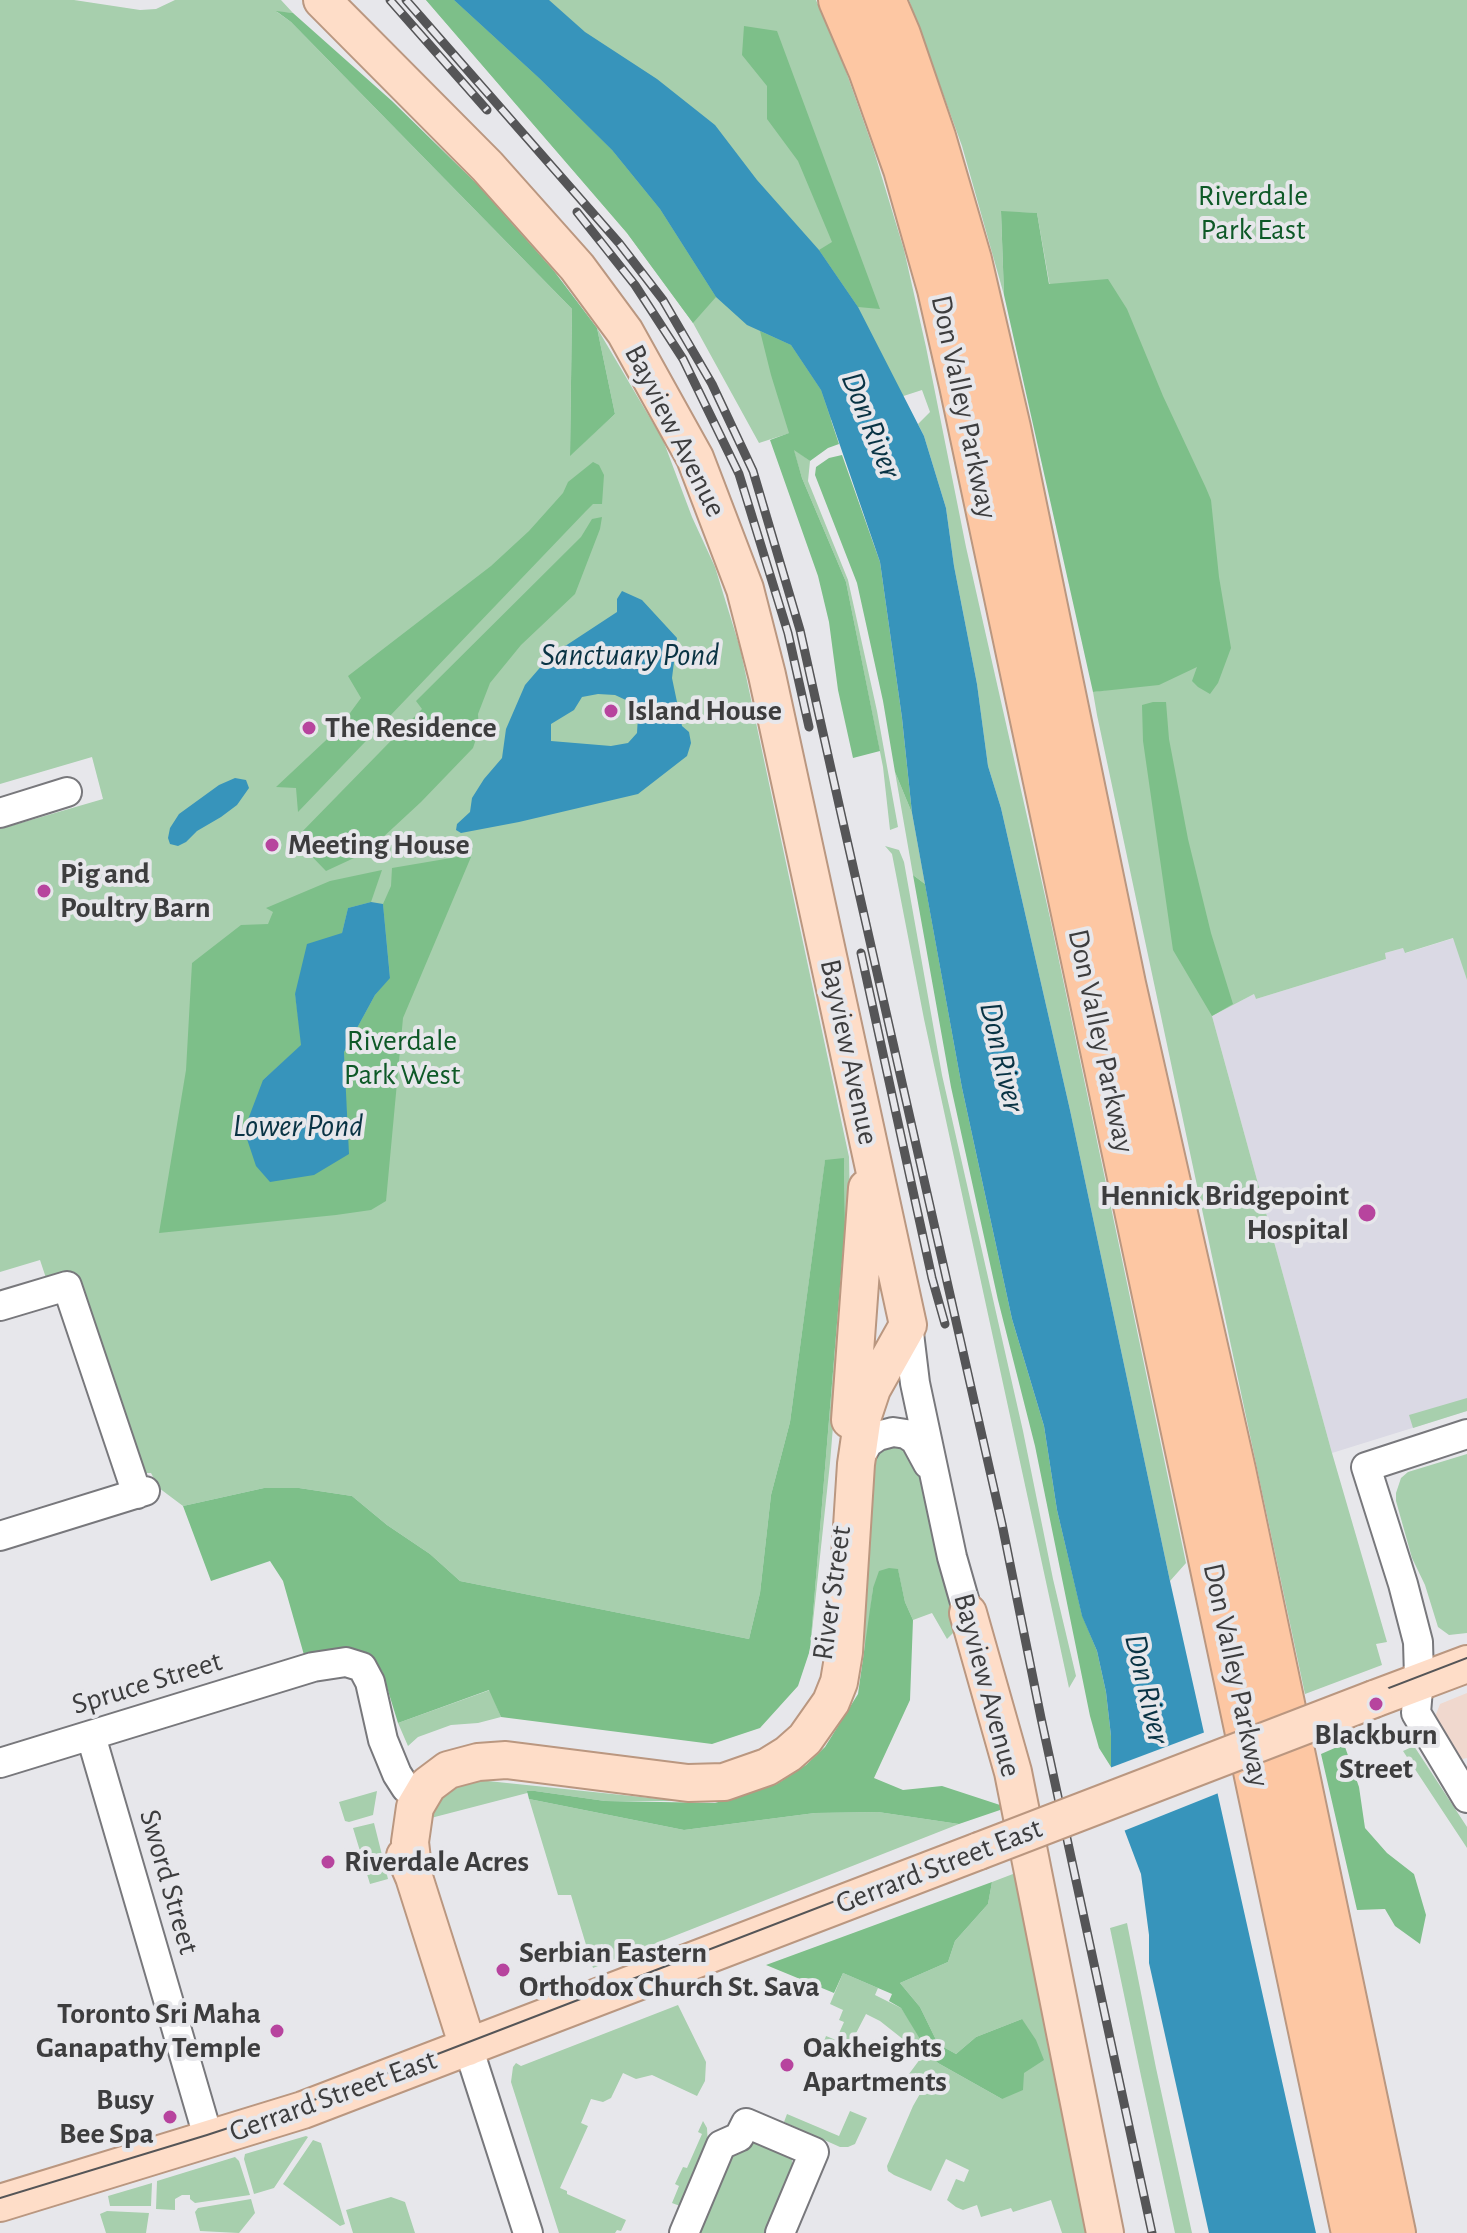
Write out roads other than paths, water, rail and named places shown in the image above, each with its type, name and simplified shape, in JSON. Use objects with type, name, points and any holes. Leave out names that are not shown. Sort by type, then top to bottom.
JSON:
[{"type":"highway","name":"Don Valley Parkway","points":[[840,0],[870,70],[905,169],[939,289],[1353,2233]]},
{"type":"highway","name":"Don Valley Parkway","points":[[884,0],[934,137],[970,260],[998,382],[1128,999],[1234,1470],[1394,2233]]},
{"type":"highway","points":[[1356,2047],[1389,2126],[1420,2233]]},
{"type":"main road","name":"Bayview Avenue","points":[[322,0],[487,166],[577,267],[625,332],[695,458],[724,529],[753,617],[908,1325]]},
{"type":"main road","name":"River Street","points":[[468,2047],[414,1877],[401,1848],[400,1813],[406,1788],[419,1767],[449,1744],[467,1740],[518,1740],[624,1756],[689,1759],[742,1753],[783,1731],[810,1700],[824,1668],[841,1536],[866,1204],[867,1134]]},
{"type":"main road","name":"River Street","points":[[414,1877],[410,1842],[415,1807],[428,1785],[448,1770],[478,1762],[506,1760],[688,1783],[724,1782],[767,1767],[796,1747],[818,1722],[839,1682],[844,1652],[856,1464],[863,1416],[872,1389],[908,1325]]},
{"type":"main road","name":"Bayview Avenue","points":[[968,1613],[1013,1772],[1105,2233]]},
{"type":"main road","name":"Gerrard Street East","points":[[0,2203],[317,2105],[1467,1664]]},
{"type":"street","points":[[0,813],[67,792]]},
{"type":"street","points":[[0,1306],[67,1286],[141,1492],[0,1536]]},
{"type":"street","name":"Bayview Avenue","points":[[908,1325],[915,1383],[952,1557],[968,1613]]},
{"type":"street","points":[[856,1464],[868,1443],[878,1436],[893,1432],[906,1434],[920,1447],[936,1479]]},
{"type":"street","points":[[1467,1434],[1366,1467],[1418,1642],[1416,1713],[1467,1798]]},
{"type":"street","name":"Spruce Street","points":[[0,1763],[313,1667],[346,1662],[362,1667],[370,1682],[383,1740],[406,1788]]},
{"type":"street","name":"Sword Street","points":[[91,1736],[209,2140]]},
{"type":"street","name":"River Street","points":[[468,2047],[528,2233]]},
{"type":"street","points":[[684,2233],[721,2145],[739,2137],[746,2123],[814,2152],[780,2233]]},
{"type":"water","name":"Don River","points":[[454,0],[549,0],[585,32],[657,79],[715,125],[757,180],[819,250],[858,307],[924,436],[946,508],[988,766],[1001,808],[1070,1110],[1170,1581],[1316,2233],[1209,2233],[1149,1963],[1149,1935],[1141,1874],[1124,1829],[1111,1767],[1106,1692],[1097,1651],[1082,1616],[1057,1510],[1044,1426],[1012,1319],[962,1088],[912,813],[880,562],[821,390],[791,345],[747,325],[716,297],[660,209],[612,150]]},
{"type":"water","name":"Sanctuary Pond","points":[[622,591],[642,600],[677,638],[672,678],[682,726],[689,732],[691,743],[687,756],[638,794],[519,822],[461,833],[456,830],[457,824],[470,812],[472,798],[484,779],[502,758],[506,729],[525,685],[550,656],[617,612],[617,599]],"holes":[[[615,695],[628,701],[638,716],[637,733],[628,743],[611,746],[551,741],[551,724],[574,710],[582,697]]]},
{"type":"water","points":[[235,778],[246,780],[249,788],[237,805],[197,831],[186,842],[178,846],[170,844],[170,828],[179,814],[219,785]]},
{"type":"water","name":"Lower Pond","points":[[371,902],[383,904],[390,978],[375,995],[344,1052],[349,1154],[314,1175],[270,1182],[256,1166],[244,1130],[263,1080],[301,1045],[295,994],[307,944],[342,933],[348,908]]},
{"type":"tram line","points":[[0,2198],[344,2090],[1467,1658]]},
{"type":"railway","points":[[390,0],[487,110]]},
{"type":"railway","points":[[406,0],[619,243],[663,300],[712,384],[753,471],[800,630],[1002,1524],[1152,2233]]},
{"type":"railway","points":[[577,212],[635,285],[683,359],[739,474],[788,633],[809,727]]},
{"type":"railway","points":[[861,953],[932,1278],[945,1324]]},
{"type":"place","name":"Island House","points":[[611,711]]},
{"type":"place","name":"The Residence","points":[[309,728]]},
{"type":"place","name":"Meeting House","points":[[272,845]]},
{"type":"place","name":"Pig and Poultry Barn","points":[[44,891]]},
{"type":"place","name":"Hennick Bridgepoint Hospital","points":[[1367,1213]]},
{"type":"place","name":"Blackburn Street","points":[[1376,1704]]},
{"type":"place","name":"Riverdale Acres","points":[[328,1862]]},
{"type":"place","name":"Serbian Eastern Orthodox Church St. Sava","points":[[503,1970]]},
{"type":"place","name":"Toronto Sri Maha Ganapathy Temple","points":[[277,2031]]},
{"type":"place","name":"Oakheights Apartments","points":[[787,2065]]},
{"type":"place","name":"Busy Bee Spa","points":[[170,2117]]},
{"type":"park label","name":"Riverdale Park East","points":[[1253,213]]},
{"type":"park label","name":"Riverdale Park West","points":[[402,1058]]}]
